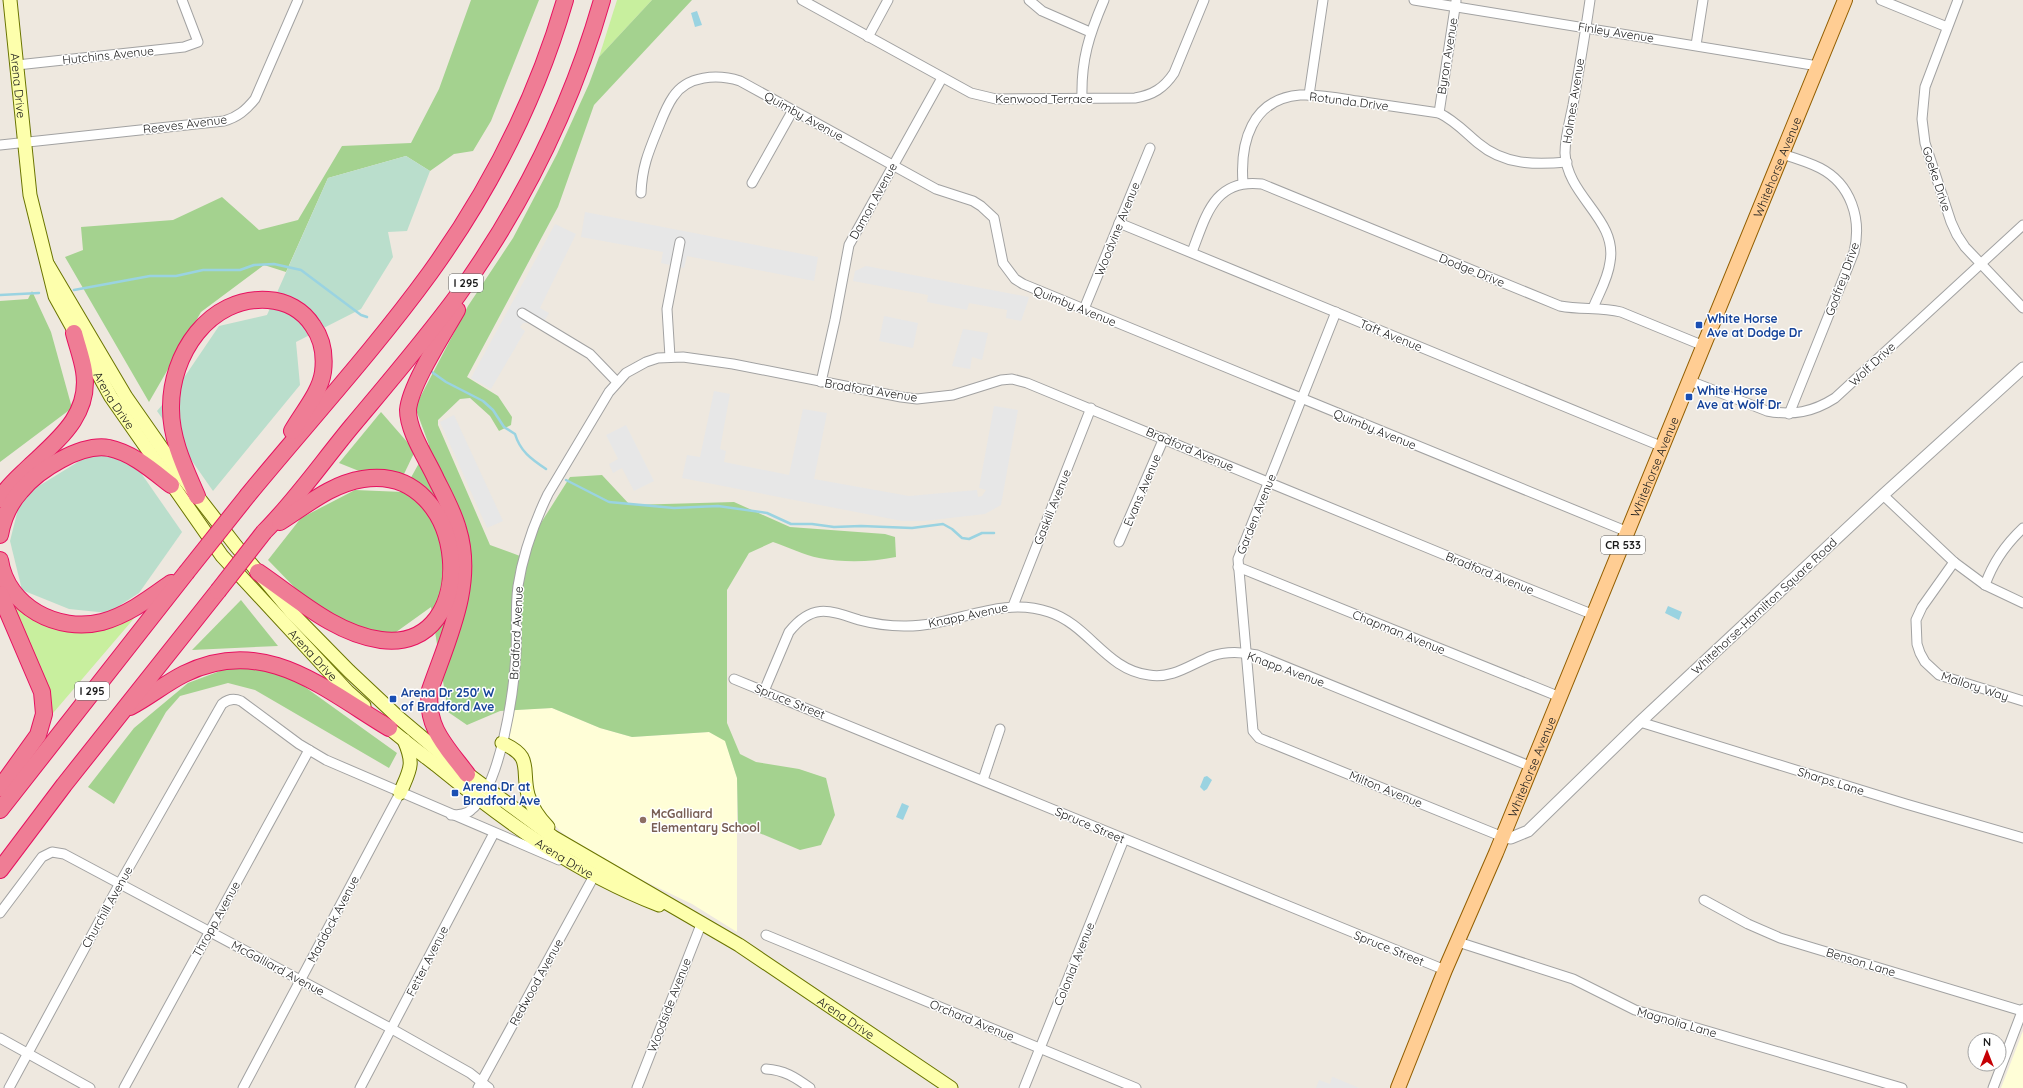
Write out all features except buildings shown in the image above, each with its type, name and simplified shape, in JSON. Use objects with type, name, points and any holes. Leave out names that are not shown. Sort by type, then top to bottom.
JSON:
[{"type":"highway","name":"I 295","points":[[0,810],[186,573],[400,312],[430,273],[466,218],[507,146],[528,102],[552,40],[565,0]]},
{"type":"highway","name":"I 295","points":[[0,870],[64,785],[125,710],[218,590],[428,335],[459,294],[505,223],[553,132],[586,52],[602,0]]},
{"type":"highway","points":[[467,774],[437,734],[432,723],[429,700],[430,690],[461,595],[464,567],[462,544],[454,516],[413,432],[408,411],[413,390],[505,223]]},
{"type":"highway","points":[[197,496],[177,446],[173,426],[172,396],[178,365],[193,338],[212,317],[235,304],[260,299],[284,302],[303,314],[313,326],[321,340],[324,362],[319,385],[265,475]]},
{"type":"highway","points":[[0,499],[9,486],[66,432],[80,409],[84,396],[84,370],[74,332]]},
{"type":"highway","points":[[0,535],[6,513],[21,490],[33,479],[54,464],[86,449],[107,448],[118,450],[146,466],[172,486]]},
{"type":"highway","points":[[258,572],[332,622],[347,629],[380,640],[407,638],[430,626],[444,608],[450,589],[451,557],[440,518],[430,503],[422,495],[400,484],[375,478],[344,484],[327,491],[266,530]]},
{"type":"highway","points":[[0,560],[9,585],[26,605],[50,619],[77,624],[103,622],[129,611],[186,573]]},
{"type":"highway","points":[[0,594],[42,692],[44,714],[38,735],[0,788]]},
{"type":"highway","points":[[125,710],[151,696],[184,674],[220,662],[248,659],[261,660],[298,673],[389,728]]},
{"type":"main road","name":"Arena Drive","points":[[10,0],[24,143],[34,213],[55,296],[111,397],[172,486],[227,562],[348,692],[389,728],[480,801],[542,846],[580,869],[650,902],[702,922]]},
{"type":"main road","name":"Whitehorse Avenue","points":[[1398,1088],[1445,970],[1532,767],[1845,0]]},
{"type":"main road","name":"Arena Drive","points":[[48,265],[126,397],[197,496],[293,614],[349,672],[398,718],[467,774],[567,845],[702,922],[739,945],[951,1088]]},
{"type":"main road","points":[[400,793],[411,764],[410,753],[403,738]]},
{"type":"main road","points":[[502,744],[516,749],[520,754],[524,761],[526,785],[534,808],[548,827],[567,845]]},
{"type":"street","name":"Hutchins Avenue","points":[[17,65],[184,47],[198,42],[182,0]]},
{"type":"street","name":"Reeves Avenue","points":[[0,145],[224,122],[232,119],[248,108],[255,99],[298,0]]},
{"type":"street","name":"Kenwood Terrace","points":[[802,0],[942,78],[971,93],[989,98],[1136,98],[1154,93],[1162,88],[1174,73],[1204,0]]},
{"type":"street","points":[[868,37],[888,0]]},
{"type":"street","points":[[1029,0],[1042,11],[1090,32]]},
{"type":"street","points":[[1082,98],[1082,65],[1090,32],[1104,0]]},
{"type":"street","points":[[1309,95],[1323,0]]},
{"type":"street","name":"Finley Avenue","points":[[1414,0],[1455,3],[1586,27],[1818,66]]},
{"type":"street","name":"Holmes Avenue","points":[[1590,0],[1566,143],[1567,162],[1577,189],[1605,227],[1611,249],[1611,261],[1608,274],[1593,308]]},
{"type":"street","points":[[1696,45],[1703,0]]},
{"type":"street","points":[[1881,0],[1947,27]]},
{"type":"street","name":"Goeke Drive","points":[[1958,0],[1925,87],[1922,119],[1924,136],[1951,222],[1965,247],[2023,308]]},
{"type":"street","name":"Byron Avenue","points":[[1439,113],[1455,3]]},
{"type":"street","name":"Quimby Avenue","points":[[641,193],[644,161],[673,96],[690,83],[712,77],[730,78],[740,81],[936,189],[973,201],[981,206],[994,218],[1004,263],[1015,279],[1023,284],[1628,532]]},
{"type":"street","name":"Damon Avenue","points":[[821,382],[835,320],[849,245],[942,78]]},
{"type":"street","name":"Rotunda Drive","points":[[1243,183],[1242,152],[1249,129],[1255,120],[1272,105],[1282,99],[1309,95],[1439,113],[1449,117],[1480,144],[1509,160],[1536,164],[1567,162]]},
{"type":"street","points":[[752,182],[794,110]]},
{"type":"street","name":"Woodvine Avenue","points":[[1084,309],[1150,148]]},
{"type":"street","name":"Godfrey Drive","points":[[1782,154],[1820,168],[1839,182],[1852,203],[1858,227],[1854,252],[1789,414]]},
{"type":"street","points":[[1192,252],[1214,202],[1227,190],[1243,183]]},
{"type":"street","name":"Dodge Drive","points":[[1243,183],[1268,186],[1560,306],[1572,308],[1593,308],[1621,312],[1704,346]]},
{"type":"street","name":"Taft Avenue","points":[[1119,222],[1663,447]]},
{"type":"street","name":"Wolf Drive","points":[[1690,381],[1767,411],[1789,414],[1813,410],[1835,398],[2023,225]]},
{"type":"street","points":[[670,357],[667,309],[680,242]]},
{"type":"street","name":"Garden Avenue","points":[[1270,742],[1259,738],[1253,731],[1238,559],[1336,312]]},
{"type":"street","points":[[522,313],[590,354],[617,382]]},
{"type":"street","name":"Bradford Avenue","points":[[451,815],[462,815],[471,811],[480,801],[488,789],[502,744],[514,677],[518,584],[532,532],[548,494],[608,392],[626,373],[646,362],[670,357],[733,364],[901,397],[917,398],[953,395],[1000,380],[1012,379],[1027,383],[1164,438],[1455,560],[1594,615]]},
{"type":"street","name":"Whitehorse-Hamilton Square Road","points":[[1503,837],[1511,838],[1528,831],[1640,722],[1883,494],[2023,368]]},
{"type":"street","name":"Gaskill Avenue","points":[[1013,606],[1091,408]]},
{"type":"street","name":"Evans Avenue","points":[[1119,542],[1164,438]]},
{"type":"street","points":[[1883,494],[1954,562],[1986,585],[2023,603]]},
{"type":"street","points":[[1986,585],[2003,550],[2023,528]]},
{"type":"street","name":"Mallory Way","points":[[1954,562],[1922,607],[1916,620],[1917,644],[1920,653],[1925,662],[1940,675],[2023,701]]},
{"type":"street","name":"Chapman Avenue","points":[[1238,567],[1560,697]]},
{"type":"street","name":"Knapp Avenue","points":[[764,691],[789,632],[796,624],[813,613],[834,612],[876,624],[906,626],[923,625],[1013,606],[1039,608],[1064,618],[1077,627],[1118,664],[1140,674],[1164,676],[1176,673],[1213,656],[1245,652],[1257,655],[1532,767]]},
{"type":"street","name":"Spruce Street","points":[[734,679],[1445,970]]},
{"type":"street","name":"Churchill Avenue","points":[[9,1088],[120,883],[222,704],[231,699],[236,699],[308,750]]},
{"type":"street","name":"Sharps Lane","points":[[1640,722],[1906,804],[2023,838]]},
{"type":"street","points":[[983,780],[1000,729]]},
{"type":"street","name":"Milton Avenue","points":[[1270,742],[1503,837]]},
{"type":"street","points":[[308,750],[326,760],[400,793],[580,869]]},
{"type":"street","name":"Thropp Avenue","points":[[124,1088],[308,750]]},
{"type":"street","name":"Maddock Avenue","points":[[243,1088],[400,793]]},
{"type":"street","name":"Fetter Avenue","points":[[360,1088],[494,833]]},
{"type":"street","name":"Colonial Avenue","points":[[1024,1088],[1124,839]]},
{"type":"street","name":"McGalliard Avenue","points":[[0,913],[42,857],[52,852],[64,854],[392,1029],[470,1073],[480,1085],[489,1088]]},
{"type":"street","name":"Redwood Avenue","points":[[480,1085],[594,876]]},
{"type":"street","name":"Benson Lane","points":[[1704,900],[1752,926],[1780,938],[2023,1010]]},
{"type":"street","name":"Woodside Avenue","points":[[637,1088],[702,922]]},
{"type":"street","name":"Orchard Avenue","points":[[766,935],[806,956],[1040,1048],[1136,1088]]},
{"type":"street","name":"Magnolia Lane","points":[[1458,942],[1573,979],[1635,1010],[1902,1088]]},
{"type":"street","points":[[1993,1088],[2023,1010]]},
{"type":"street","points":[[0,1038],[90,1088]]},
{"type":"street","points":[[766,1069],[779,1070],[790,1074],[810,1088]]},
{"type":"shaded area","points":[[406,156],[430,171],[407,231],[388,232],[393,257],[361,309],[296,342],[300,385],[213,491],[157,411],[179,385],[219,326],[267,315],[328,178]]},
{"type":"shaded area","points":[[585,212],[818,257],[814,281],[687,256],[684,268],[661,263],[663,252],[581,237]]},
{"type":"shaded area","points":[[555,224],[576,234],[540,308],[549,313],[540,329],[528,323],[523,323],[520,327],[525,331],[491,389],[471,378]]},
{"type":"shaded area","points":[[866,266],[1029,297],[1021,321],[1006,318],[1007,310],[969,303],[967,310],[927,302],[928,295],[853,281],[855,271]]},
{"type":"shaded area","points":[[884,316],[918,323],[913,348],[879,341]]},
{"type":"shaded area","points":[[963,329],[988,333],[982,360],[972,357],[970,369],[952,366]]},
{"type":"shaded area","points":[[714,391],[730,394],[720,449],[726,451],[724,462],[789,475],[803,409],[827,413],[814,479],[909,496],[977,490],[978,497],[982,496],[986,490],[979,488],[994,406],[1018,410],[1001,505],[985,514],[924,521],[902,521],[682,478],[687,455],[700,457]]},
{"type":"shaded area","points":[[454,415],[503,521],[487,528],[440,422]]},
{"type":"shaded area","points":[[626,425],[654,481],[634,491],[622,468],[613,473],[609,464],[618,459],[606,435]]},
{"type":"shaded area","points":[[125,450],[182,532],[139,593],[108,613],[69,609],[22,590],[10,541],[21,497],[86,457]]},
{"type":"shaded area","name":"McGalliard Elementary School","points":[[552,708],[600,728],[632,737],[709,732],[725,740],[737,778],[737,932],[692,904],[611,865],[574,842],[560,831],[540,810],[509,739],[513,710]]},
{"type":"shaded area","points":[[2023,1031],[2023,1088],[2001,1088]]},
{"type":"shaded area","points":[[1332,1077],[1359,1088],[1316,1088],[1319,1080],[1330,1084]]},
{"type":"green space","points":[[471,0],[539,0],[491,121],[473,151],[454,154],[430,171],[406,156],[328,178],[286,272],[264,265],[201,312],[149,402],[65,257],[83,250],[81,227],[173,220],[222,197],[259,230],[298,220],[342,146],[411,143],[439,89]]},
{"type":"green space","points":[[617,0],[652,0],[599,57]]},
{"type":"green space","points":[[652,0],[692,0],[594,105],[558,207],[467,377],[498,396],[512,417],[511,425],[499,431],[490,416],[470,398],[460,399],[438,420],[438,425],[490,545],[520,556],[570,477],[602,475],[630,505],[734,502],[790,527],[885,534],[895,537],[896,557],[858,561],[838,561],[813,557],[773,542],[749,553],[727,590],[727,723],[740,754],[756,762],[799,769],[826,778],[835,815],[821,845],[800,850],[738,824],[737,778],[725,741],[709,732],[632,737],[600,728],[552,708],[500,711],[467,725],[448,712],[431,607],[392,635],[337,620],[299,592],[268,560],[301,518],[355,490],[403,492],[429,445],[415,407],[468,306],[513,238],[557,154],[589,84],[599,57]]},
{"type":"green space","points":[[32,291],[51,332],[72,408],[0,462],[0,301],[28,299]]},
{"type":"green space","points":[[381,412],[415,451],[404,474],[364,473],[339,463]]},
{"type":"green space","points":[[10,599],[41,622],[142,609],[48,719]]},
{"type":"green space","points":[[241,600],[278,646],[192,650]]},
{"type":"green space","points":[[253,667],[291,677],[397,753],[389,768],[255,690],[228,683],[180,696],[166,712],[114,804],[88,787],[134,728],[188,683],[228,668]]},
{"type":"water","points":[[697,11],[702,25],[695,27],[691,13]]},
{"type":"water","points":[[1668,606],[1682,612],[1679,620],[1665,613]]},
{"type":"water","points":[[1207,776],[1212,780],[1207,789],[1204,791],[1200,787],[1204,777]]},
{"type":"water","points":[[902,803],[909,806],[903,820],[896,817]]},
{"type":"waterway","points":[[74,290],[150,276],[176,276],[203,270],[240,270],[254,265],[274,264],[301,270],[361,315],[367,317]]},
{"type":"waterway","points":[[0,295],[39,293]]},
{"type":"waterway","points":[[429,370],[446,382],[483,401],[493,410],[504,427],[515,434],[523,450],[546,469]]},
{"type":"waterway","points":[[566,480],[609,502],[674,508],[718,506],[767,513],[791,524],[812,524],[834,527],[861,526],[912,528],[943,524],[952,529],[962,538],[969,539],[982,533],[994,533]]},
{"type":"place","name":"White Horse Ave at Dodge Dr","points":[[1699,325]]},
{"type":"place","name":"White Horse Ave at Wolf Dr","points":[[1689,397]]},
{"type":"place","name":"Arena Dr 250' W of Bradford Ave","points":[[393,699]]},
{"type":"place","name":"Arena Dr at Bradford Ave","points":[[455,793]]},
{"type":"place","name":"McGalliard Elementary School","points":[[643,820]]}]
